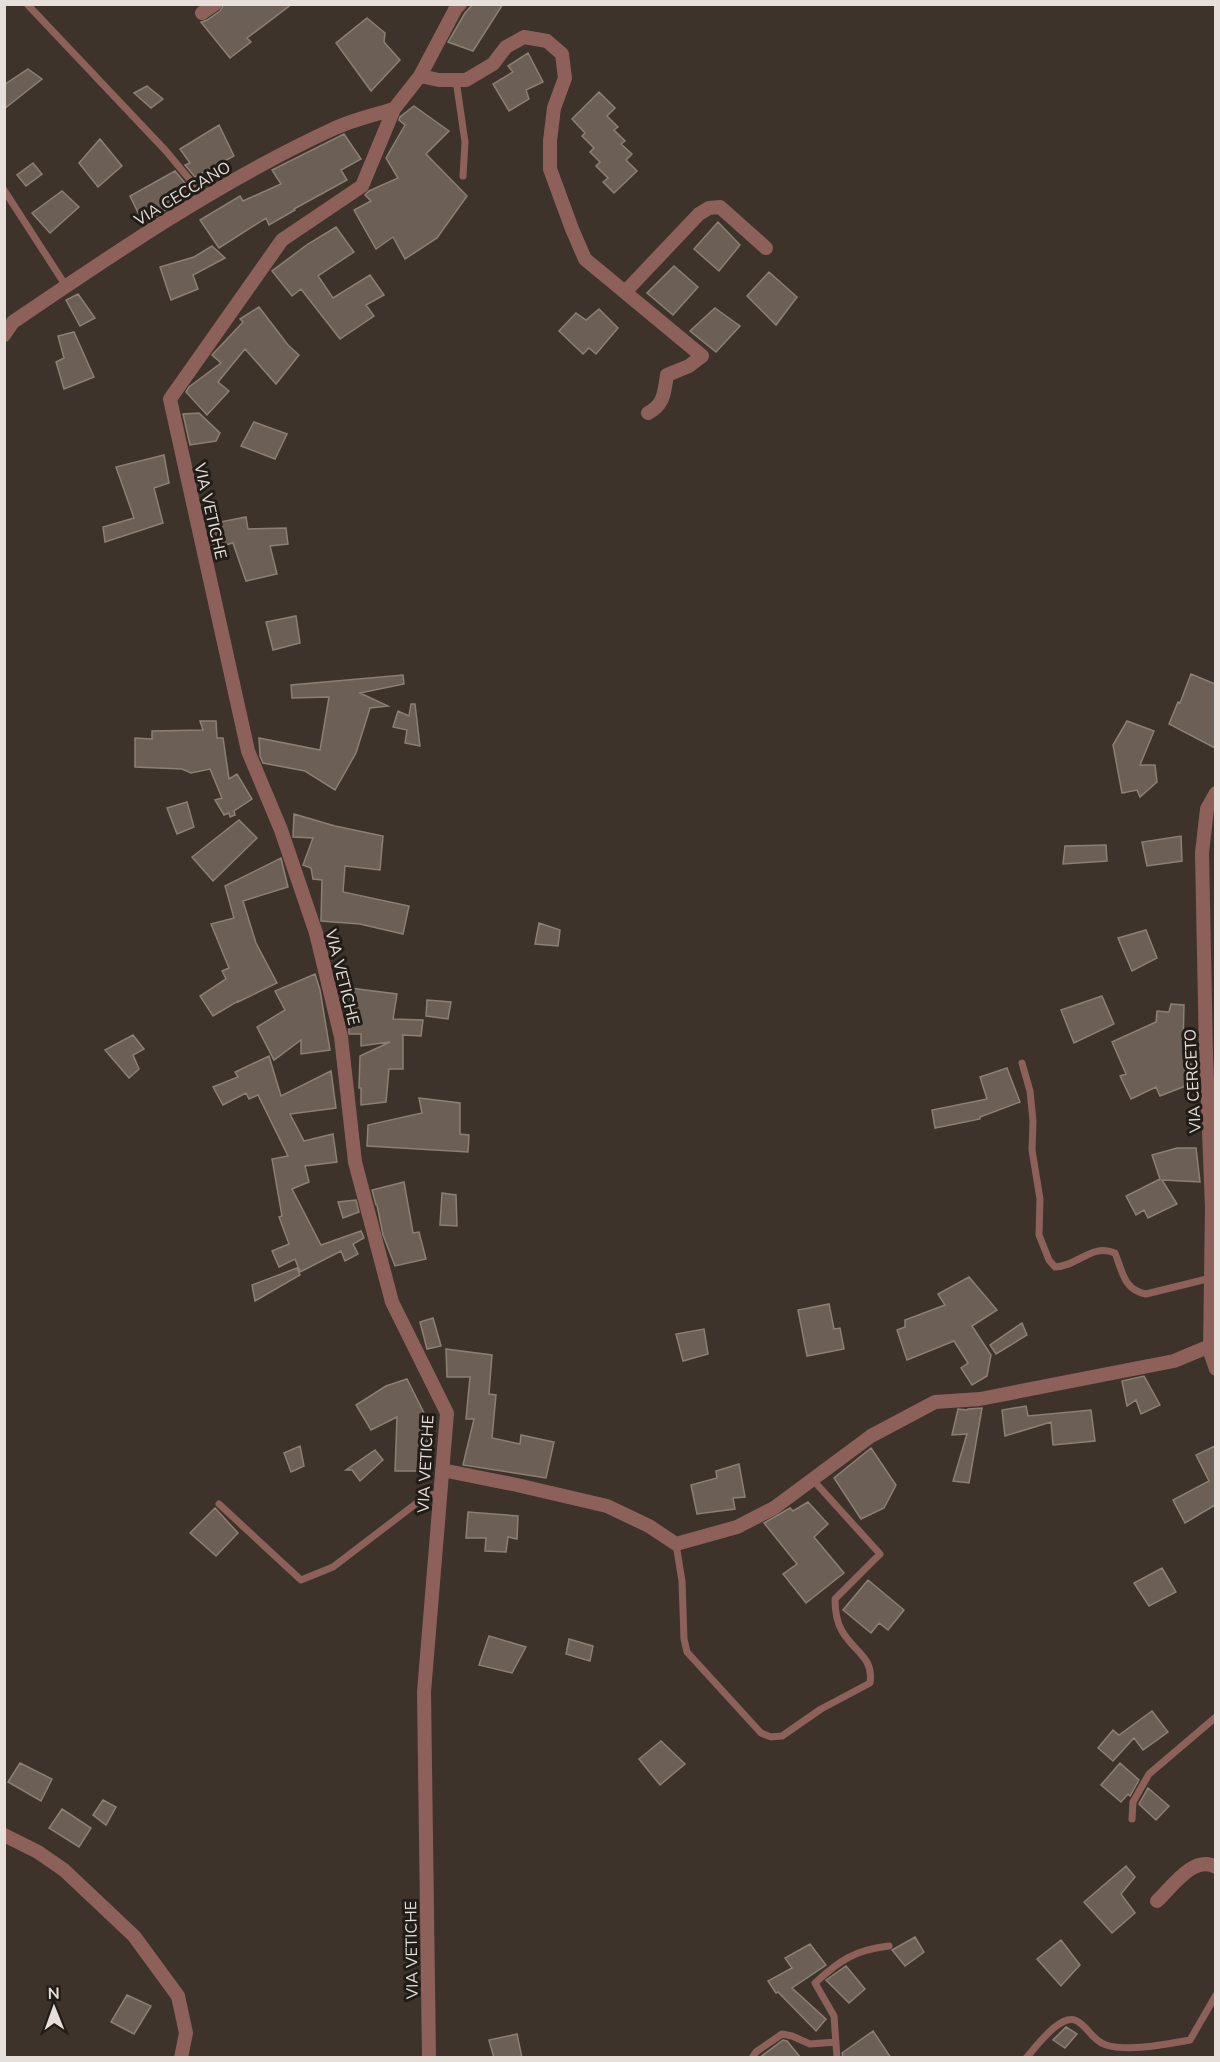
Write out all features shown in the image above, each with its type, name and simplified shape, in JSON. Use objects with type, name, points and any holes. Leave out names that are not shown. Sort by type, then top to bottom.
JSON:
[{"type":"street","points":[[202,13],[215,4]]},
{"type":"street","name":"VIA VETICHE","points":[[429,2058],[424,1692],[447,1413],[392,1302],[355,1162],[341,1037],[316,933],[281,830],[248,751],[170,399],[282,240],[362,186],[394,109],[420,76],[458,6]]},
{"type":"street","points":[[420,76],[440,80],[466,80],[493,64],[506,47],[524,37],[547,41],[562,54],[565,78],[554,108],[550,141],[550,169],[585,259],[702,356],[689,366],[667,375],[664,394],[658,408],[648,413]]},
{"type":"street","name":"VIA CECCANO","points":[[4,335],[13,322],[147,231],[262,165],[335,128],[394,109]]},
{"type":"street","points":[[626,291],[699,214],[709,208],[720,207],[766,248]]},
{"type":"street","name":"VIA CERCETO","points":[[1215,793],[1207,809],[1202,853],[1206,1055],[1211,1159],[1210,1347],[1215,1370]]},
{"type":"street","points":[[442,1470],[607,1506],[649,1526],[676,1544],[737,1527],[774,1508],[871,1436],[935,1402],[980,1399],[1174,1361],[1210,1347]]},
{"type":"street","points":[[4,1835],[38,1852],[64,1870],[134,1936],[178,1996],[186,2033],[181,2058]]},
{"type":"street","points":[[1157,1901],[1194,1865],[1210,1864],[1215,1867]]},
{"type":"lane","points":[[27,4],[166,151],[205,198]]},
{"type":"lane","points":[[456,80],[465,142],[463,176]]},
{"type":"lane","points":[[4,190],[66,286]]},
{"type":"lane","points":[[1022,1063],[1030,1091],[1033,1121],[1032,1150],[1040,1199],[1039,1235],[1049,1260],[1055,1267],[1065,1267],[1094,1251],[1107,1250],[1116,1253],[1129,1287],[1137,1292],[1146,1294],[1211,1278]]},
{"type":"lane","points":[[676,1544],[682,1581],[684,1640],[687,1652],[761,1733],[771,1737],[782,1736],[821,1709],[870,1683],[871,1673],[868,1663],[842,1632],[836,1615],[835,1599],[880,1554],[813,1480]]},
{"type":"lane","points":[[219,1504],[302,1580],[333,1567],[426,1496],[441,1493]]},
{"type":"lane","points":[[1132,1819],[1133,1802],[1149,1774],[1215,1716]]},
{"type":"lane","points":[[837,2058],[834,2016],[815,1983],[847,1956],[868,1948],[889,1946]]},
{"type":"lane","points":[[1026,2058],[1053,2028],[1070,2020],[1077,2021],[1106,2045],[1142,2048],[1190,2040],[1215,1995]]},
{"type":"lane","points":[[752,2058],[756,2052],[782,2034],[810,2044],[836,2042]]},
{"type":"building","points":[[224,4],[292,4],[247,38],[251,42],[230,58],[201,22],[220,11]]},
{"type":"building","points":[[473,4],[503,4],[473,51],[448,42]]},
{"type":"building","points":[[367,18],[385,33],[384,42],[400,60],[371,91],[336,43]]},
{"type":"building","points":[[528,53],[543,82],[526,90],[529,99],[509,111],[493,84],[513,72],[508,66]]},
{"type":"building","points":[[28,69],[42,79],[4,109],[4,85]]},
{"type":"building","points":[[147,86],[163,99],[151,108],[134,93]]},
{"type":"building","points":[[599,92],[615,108],[607,116],[618,127],[614,130],[625,141],[621,144],[632,154],[626,160],[637,171],[614,193],[603,182],[608,178],[596,166],[600,162],[590,152],[594,148],[582,136],[585,133],[572,119]]},
{"type":"building","points":[[414,106],[449,131],[426,154],[467,196],[437,238],[405,259],[393,237],[376,249],[354,210],[371,201],[365,195],[369,191],[398,178],[386,158],[405,125],[399,120],[400,117]]},
{"type":"building","points":[[219,125],[234,156],[195,177],[185,165],[190,163],[180,149]]},
{"type":"building","points":[[344,134],[361,159],[341,170],[347,180],[269,225],[266,218],[219,248],[200,220],[240,196],[243,201],[281,184],[272,170]]},
{"type":"building","points":[[100,139],[122,166],[98,187],[79,163]]},
{"type":"building","points":[[33,163],[42,174],[26,186],[17,175]]},
{"type":"building","points":[[175,171],[185,183],[180,186],[186,198],[143,223],[130,196]]},
{"type":"building","points":[[62,191],[79,207],[50,233],[32,213]]},
{"type":"building","points":[[718,222],[740,245],[719,271],[694,249]]},
{"type":"building","points":[[336,227],[354,252],[318,276],[333,298],[370,275],[384,295],[366,305],[374,316],[340,339],[301,289],[292,296],[272,271],[308,244]]},
{"type":"building","points":[[212,246],[225,258],[193,275],[198,289],[171,300],[160,267],[194,257]]},
{"type":"building","points":[[674,266],[698,287],[673,315],[647,293]]},
{"type":"building","points":[[769,272],[797,297],[776,325],[747,296]]},
{"type":"building","points":[[78,294],[95,318],[80,326],[66,300]]},
{"type":"building","points":[[259,307],[288,345],[299,355],[276,384],[245,349],[218,382],[229,391],[207,415],[186,392],[189,387],[221,363],[212,355],[243,322],[240,319]]},
{"type":"building","points":[[715,308],[740,326],[716,352],[690,331]]},
{"type":"building","points":[[599,309],[618,328],[596,354],[589,348],[583,354],[559,331],[576,313],[586,320]]},
{"type":"building","points":[[74,332],[94,377],[64,389],[56,362],[64,358],[58,336]]},
{"type":"building","points":[[199,413],[220,433],[216,441],[190,445],[183,414]]},
{"type":"building","points":[[254,422],[287,434],[275,459],[241,446]]},
{"type":"building","points":[[164,455],[169,483],[154,488],[163,523],[105,542],[103,527],[134,518],[116,467]]},
{"type":"building","points":[[246,517],[248,529],[286,528],[288,544],[270,546],[277,574],[246,581],[233,543],[214,548],[210,524]]},
{"type":"building","points":[[296,616],[300,643],[273,650],[266,622]]},
{"type":"building","points":[[1191,674],[1215,684],[1215,748],[1169,724]]},
{"type":"building","points":[[403,675],[404,684],[360,693],[388,706],[370,708],[356,753],[335,790],[305,771],[263,763],[260,756],[259,738],[320,750],[329,697],[292,698],[291,685]]},
{"type":"building","points":[[411,704],[415,704],[420,746],[405,743],[407,730],[393,727],[398,711],[409,716]]},
{"type":"building","points":[[200,721],[216,721],[217,738],[223,738],[229,779],[237,774],[252,799],[234,811],[235,815],[230,817],[229,813],[224,815],[215,800],[222,798],[210,769],[191,773],[182,769],[135,767],[135,738],[152,739],[152,731],[203,730]]},
{"type":"building","points":[[1127,721],[1154,731],[1140,765],[1155,765],[1157,782],[1140,797],[1137,790],[1122,793],[1113,745]]},
{"type":"building","points":[[187,802],[194,827],[177,834],[167,808]]},
{"type":"building","points":[[294,814],[335,826],[383,836],[380,870],[345,866],[343,892],[409,906],[403,934],[360,924],[321,921],[322,880],[313,879],[311,868],[303,865],[313,838],[293,837]]},
{"type":"building","points":[[239,820],[257,838],[213,881],[192,857]]},
{"type":"building","points":[[1181,836],[1182,861],[1147,866],[1142,842]]},
{"type":"building","points":[[1106,845],[1107,861],[1063,864],[1065,846]]},
{"type":"building","points":[[281,858],[288,887],[243,901],[256,943],[277,983],[238,1001],[213,1016],[200,996],[226,979],[222,971],[229,968],[211,924],[234,918],[225,886]]},
{"type":"building","points":[[539,923],[560,930],[558,946],[535,944]]},
{"type":"building","points":[[1146,930],[1157,958],[1132,971],[1118,938]]},
{"type":"building","points":[[315,974],[320,990],[330,1050],[301,1054],[301,1040],[274,1060],[257,1027],[285,1010],[275,991]]},
{"type":"building","points":[[350,988],[397,994],[393,1019],[423,1020],[421,1036],[403,1035],[403,1069],[389,1069],[386,1102],[361,1105],[360,1056],[390,1042],[361,1046],[361,1034],[349,1034]]},
{"type":"building","points":[[1102,996],[1114,1024],[1074,1043],[1061,1010]]},
{"type":"building","points":[[427,1000],[451,1002],[448,1019],[426,1016]]},
{"type":"building","points":[[1171,1004],[1184,1005],[1183,1046],[1194,1072],[1184,1077],[1188,1085],[1160,1096],[1156,1087],[1131,1099],[1120,1076],[1126,1074],[1112,1042],[1156,1022],[1157,1011],[1169,1012]]},
{"type":"building","points":[[133,1035],[144,1049],[133,1055],[139,1069],[129,1078],[105,1050]]},
{"type":"building","points":[[269,1056],[281,1096],[331,1071],[336,1108],[290,1114],[304,1141],[333,1134],[337,1162],[305,1166],[309,1182],[292,1189],[321,1245],[361,1231],[364,1238],[353,1244],[358,1254],[345,1261],[341,1251],[300,1272],[295,1259],[279,1267],[272,1251],[289,1244],[279,1217],[282,1216],[272,1159],[288,1156],[258,1095],[249,1099],[246,1093],[223,1105],[213,1087],[238,1077],[235,1072]]},
{"type":"building","points":[[1007,1068],[1020,1102],[980,1117],[980,1119],[935,1128],[932,1110],[987,1099],[980,1077]]},
{"type":"building","points":[[419,1098],[460,1103],[460,1134],[469,1135],[468,1152],[367,1146],[368,1125],[422,1113]]},
{"type":"building","points":[[1177,1148],[1196,1148],[1200,1182],[1162,1180],[1177,1204],[1148,1218],[1144,1210],[1136,1215],[1126,1196],[1160,1179],[1152,1155]]},
{"type":"building","points":[[404,1182],[413,1233],[419,1232],[426,1259],[395,1266],[383,1235],[372,1190]]},
{"type":"building","points":[[442,1193],[456,1195],[457,1226],[440,1225]]},
{"type":"building","points":[[356,1200],[359,1212],[343,1218],[338,1202]]},
{"type":"building","points":[[297,1268],[300,1275],[255,1301],[252,1285]]},
{"type":"building","points":[[969,1277],[997,1310],[972,1326],[991,1355],[987,1376],[972,1385],[961,1368],[968,1363],[954,1341],[907,1360],[897,1330],[905,1327],[905,1320],[945,1305],[938,1294]]},
{"type":"building","points":[[829,1304],[834,1329],[840,1328],[844,1349],[807,1356],[798,1310]]},
{"type":"building","points":[[433,1318],[441,1346],[427,1349],[420,1322]]},
{"type":"building","points":[[1022,1323],[1027,1335],[996,1354],[990,1345]]},
{"type":"building","points":[[704,1329],[708,1354],[683,1361],[676,1334]]},
{"type":"building","points":[[446,1349],[492,1355],[489,1394],[496,1395],[492,1438],[520,1444],[521,1435],[554,1442],[546,1478],[463,1465],[474,1419],[466,1419],[470,1377],[447,1377]]},
{"type":"building","points":[[1144,1376],[1160,1405],[1141,1414],[1136,1400],[1127,1406],[1122,1381]]},
{"type":"building","points":[[407,1379],[428,1421],[428,1471],[395,1471],[397,1417],[371,1430],[356,1405],[386,1386]]},
{"type":"building","points":[[1026,1406],[1028,1416],[1091,1410],[1095,1441],[1053,1445],[1051,1422],[1005,1436],[1002,1410]]},
{"type":"building","points":[[982,1408],[969,1483],[953,1481],[967,1434],[952,1435],[958,1409]]},
{"type":"building","points":[[300,1446],[304,1466],[291,1472],[284,1453]]},
{"type":"building","points":[[1215,1446],[1215,1505],[1185,1523],[1173,1500],[1209,1481],[1196,1455]]},
{"type":"building","points":[[871,1448],[896,1485],[884,1508],[861,1519],[834,1478]]},
{"type":"building","points":[[375,1450],[383,1460],[360,1481],[352,1470],[346,1470]]},
{"type":"building","points":[[739,1464],[745,1497],[733,1498],[735,1509],[697,1514],[691,1485],[717,1478],[716,1471]]},
{"type":"building","points":[[808,1502],[828,1524],[814,1537],[844,1573],[806,1603],[783,1574],[797,1564],[764,1523],[790,1508],[793,1511]]},
{"type":"building","points":[[215,1508],[238,1533],[216,1556],[190,1533]]},
{"type":"building","points":[[468,1512],[518,1516],[517,1539],[508,1537],[506,1552],[485,1551],[486,1538],[466,1538]]},
{"type":"building","points":[[1162,1568],[1176,1592],[1149,1606],[1134,1583]]},
{"type":"building","points":[[868,1580],[904,1610],[888,1630],[879,1623],[871,1633],[843,1610]]},
{"type":"building","points":[[489,1636],[526,1647],[512,1673],[479,1665]]},
{"type":"building","points":[[569,1639],[593,1646],[590,1661],[566,1654]]},
{"type":"building","points":[[1152,1711],[1168,1732],[1143,1750],[1134,1738],[1113,1761],[1098,1748],[1113,1730],[1119,1735]]},
{"type":"building","points":[[661,1741],[685,1764],[660,1785],[639,1759]]},
{"type":"building","points":[[20,1763],[52,1779],[41,1801],[8,1782]]},
{"type":"building","points":[[1120,1763],[1139,1780],[1130,1796],[1128,1794],[1121,1802],[1101,1785]]},
{"type":"building","points":[[1148,1788],[1169,1806],[1156,1820],[1139,1804]]},
{"type":"building","points":[[103,1800],[116,1807],[106,1825],[93,1815]]},
{"type":"building","points":[[62,1809],[91,1828],[79,1847],[49,1828]]},
{"type":"building","points":[[1126,1866],[1135,1877],[1121,1894],[1135,1913],[1112,1933],[1084,1902]]},
{"type":"building","points":[[915,1937],[924,1952],[905,1966],[892,1950]]},
{"type":"building","points":[[1061,1940],[1080,1965],[1061,1986],[1037,1959]]},
{"type":"building","points":[[810,1944],[826,1965],[792,1988],[826,2019],[816,2031],[778,1992],[776,1993],[768,1981],[792,1968],[785,1958]]},
{"type":"building","points":[[846,1966],[865,1989],[849,2003],[826,1980]]},
{"type":"building","points":[[127,1995],[151,2006],[134,2034],[111,2022]]},
{"type":"building","points":[[1066,2027],[1077,2034],[1065,2048],[1053,2040]]},
{"type":"building","points":[[873,2031],[891,2058],[843,2058],[842,2053]]},
{"type":"building","points":[[517,2034],[522,2058],[494,2058],[489,2040]]},
{"type":"building","points":[[783,2040],[787,2041],[801,2058],[759,2058]]}]
